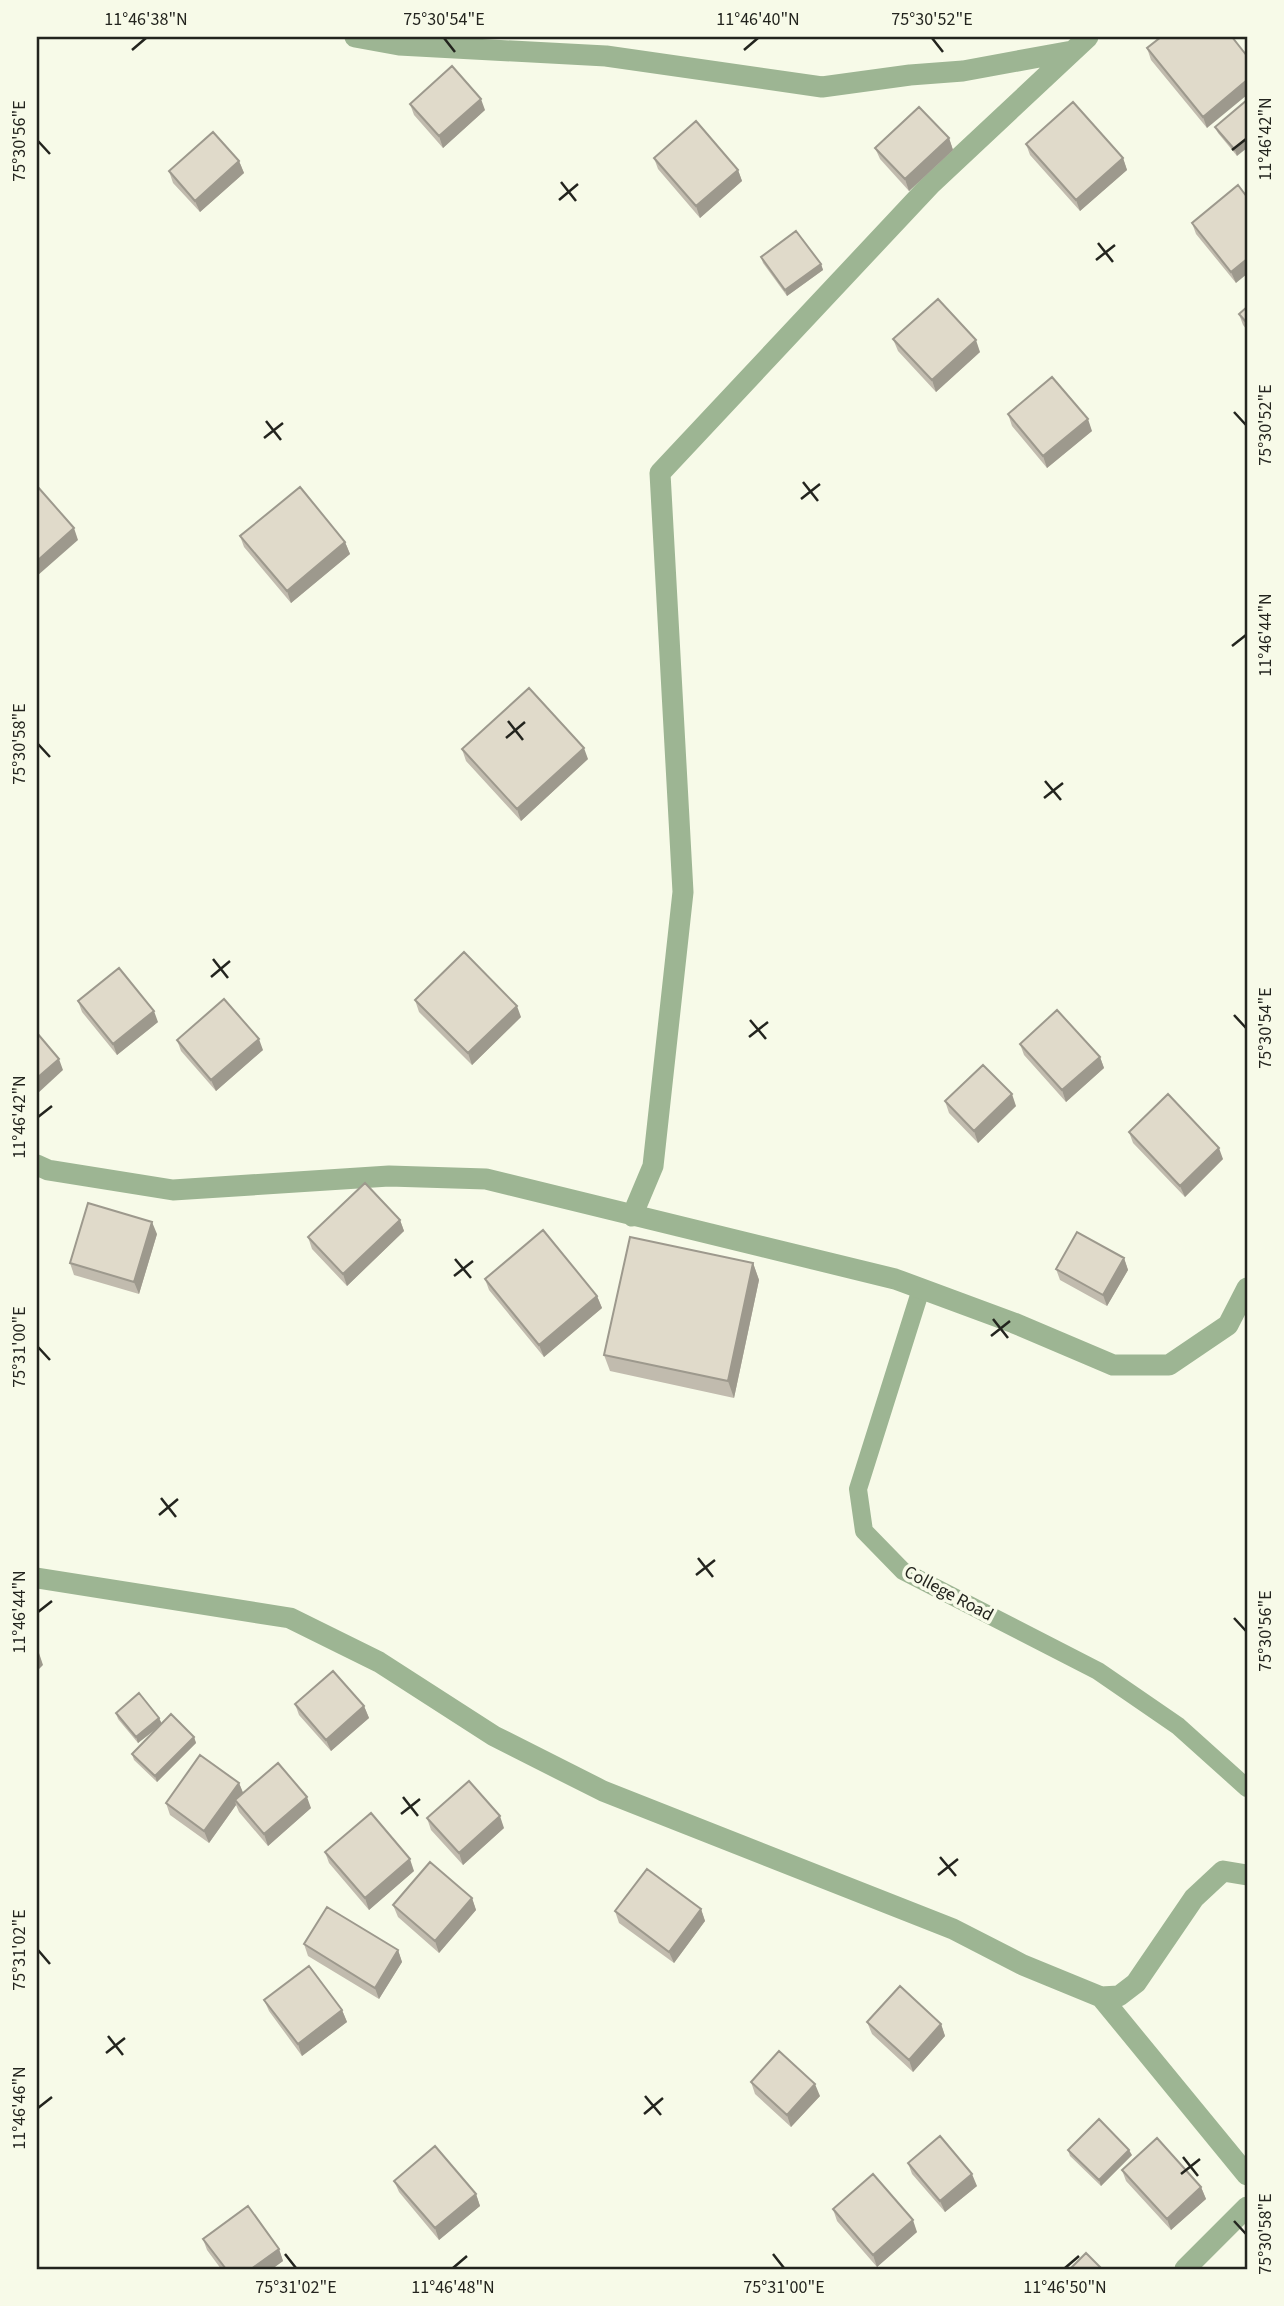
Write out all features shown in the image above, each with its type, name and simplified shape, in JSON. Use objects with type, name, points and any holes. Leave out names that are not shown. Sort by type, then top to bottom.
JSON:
[{"type":"street","points":[[355,37],[399,45],[606,56],[822,87],[964,71],[1072,51]]},
{"type":"street","points":[[632,1216],[653,1166],[683,892],[660,473],[931,184],[1088,37]]},
{"type":"street","points":[[37,1165],[48,1170],[173,1190],[389,1176],[486,1179],[895,1279],[1114,1364],[1169,1365],[1228,1325],[1247,1288]]},
{"type":"street","points":[[37,1578],[290,1618],[379,1662],[494,1736],[603,1791],[953,1929],[1023,1965],[1101,1997],[1119,1996],[1136,1983],[1194,1898],[1223,1871],[1247,1875]]},
{"type":"street","points":[[1101,1997],[1247,2175]]},
{"type":"street","points":[[1185,2269],[1247,2207]]},
{"type":"lane","name":"College Road","points":[[921,1289],[858,1489],[864,1531],[903,1571],[1098,1671],[1178,1726],[1247,1788]]},
{"type":"building","points":[[1161,37],[1232,37],[1247,56],[1247,80],[1203,117],[1147,48]]},
{"type":"building","points":[[452,66],[481,99],[439,136],[410,104]]},
{"type":"building","points":[[1247,100],[1247,140],[1235,150],[1215,127]]},
{"type":"building","points":[[1073,102],[1123,158],[1076,200],[1026,144]]},
{"type":"building","points":[[919,107],[949,138],[905,179],[875,148]]},
{"type":"building","points":[[696,121],[738,170],[696,206],[654,158]]},
{"type":"building","points":[[213,132],[239,161],[195,201],[169,171]]},
{"type":"building","points":[[1238,185],[1247,197],[1247,259],[1231,272],[1192,223]]},
{"type":"building","points":[[796,231],[821,264],[785,290],[761,257]]},
{"type":"building","points":[[938,299],[976,340],[932,380],[893,339]]},
{"type":"building","points":[[1247,307],[1247,323],[1239,314]]},
{"type":"building","points":[[1052,377],[1088,419],[1043,456],[1008,414]]},
{"type":"building","points":[[37,486],[74,528],[37,561]]},
{"type":"building","points":[[300,487],[345,542],[287,591],[240,536]]},
{"type":"building","points":[[529,688],[584,748],[517,809],[462,749]]},
{"type":"building","points":[[464,952],[517,1006],[468,1053],[415,1000]]},
{"type":"building","points":[[119,968],[154,1011],[113,1044],[78,1001]]},
{"type":"building","points":[[224,999],[259,1039],[211,1080],[177,1040]]},
{"type":"building","points":[[1057,1010],[1100,1057],[1062,1090],[1020,1044]]},
{"type":"building","points":[[37,1033],[59,1059],[37,1078]]},
{"type":"building","points":[[983,1065],[1012,1094],[974,1131],[945,1101]]},
{"type":"building","points":[[1168,1094],[1219,1148],[1180,1186],[1129,1132]]},
{"type":"building","points":[[365,1183],[400,1220],[343,1274],[308,1237]]},
{"type":"building","points":[[88,1203],[152,1222],[134,1282],[70,1263]]},
{"type":"building","points":[[543,1230],[597,1296],[539,1345],[485,1279]]},
{"type":"building","points":[[1077,1232],[1124,1258],[1103,1295],[1056,1269]]},
{"type":"building","points":[[630,1237],[753,1263],[728,1381],[604,1355]]},
{"type":"building","points":[[333,1671],[364,1706],[326,1740],[295,1704]]},
{"type":"building","points":[[139,1693],[159,1718],[136,1737],[116,1713]]},
{"type":"building","points":[[171,1714],[194,1737],[155,1776],[132,1754]]},
{"type":"building","points":[[200,1755],[239,1783],[204,1831],[166,1803]]},
{"type":"building","points":[[278,1763],[307,1797],[264,1834],[235,1800]]},
{"type":"building","points":[[469,1781],[500,1816],[459,1853],[427,1818]]},
{"type":"building","points":[[371,1813],[410,1859],[365,1898],[325,1852]]},
{"type":"building","points":[[430,1862],[472,1898],[435,1941],[393,1905]]},
{"type":"building","points":[[647,1869],[701,1909],[669,1952],[615,1911]]},
{"type":"building","points":[[327,1907],[398,1950],[375,1988],[304,1944]]},
{"type":"building","points":[[309,1966],[342,2010],[298,2044],[264,2000]]},
{"type":"building","points":[[900,1986],[941,2024],[909,2060],[867,2022]]},
{"type":"building","points":[[779,2051],[815,2084],[787,2115],[751,2082]]},
{"type":"building","points":[[1099,2119],[1129,2150],[1099,2180],[1068,2150]]},
{"type":"building","points":[[940,2136],[972,2174],[940,2201],[908,2163]]},
{"type":"building","points":[[1157,2138],[1201,2187],[1167,2219],[1122,2170]]},
{"type":"building","points":[[435,2146],[476,2194],[435,2228],[394,2181]]},
{"type":"building","points":[[873,2174],[913,2220],[873,2255],[833,2209]]},
{"type":"building","points":[[248,2206],[279,2249],[251,2269],[226,2269],[203,2239]]},
{"type":"building","points":[[1086,2253],[1102,2269],[1070,2269]]}]
